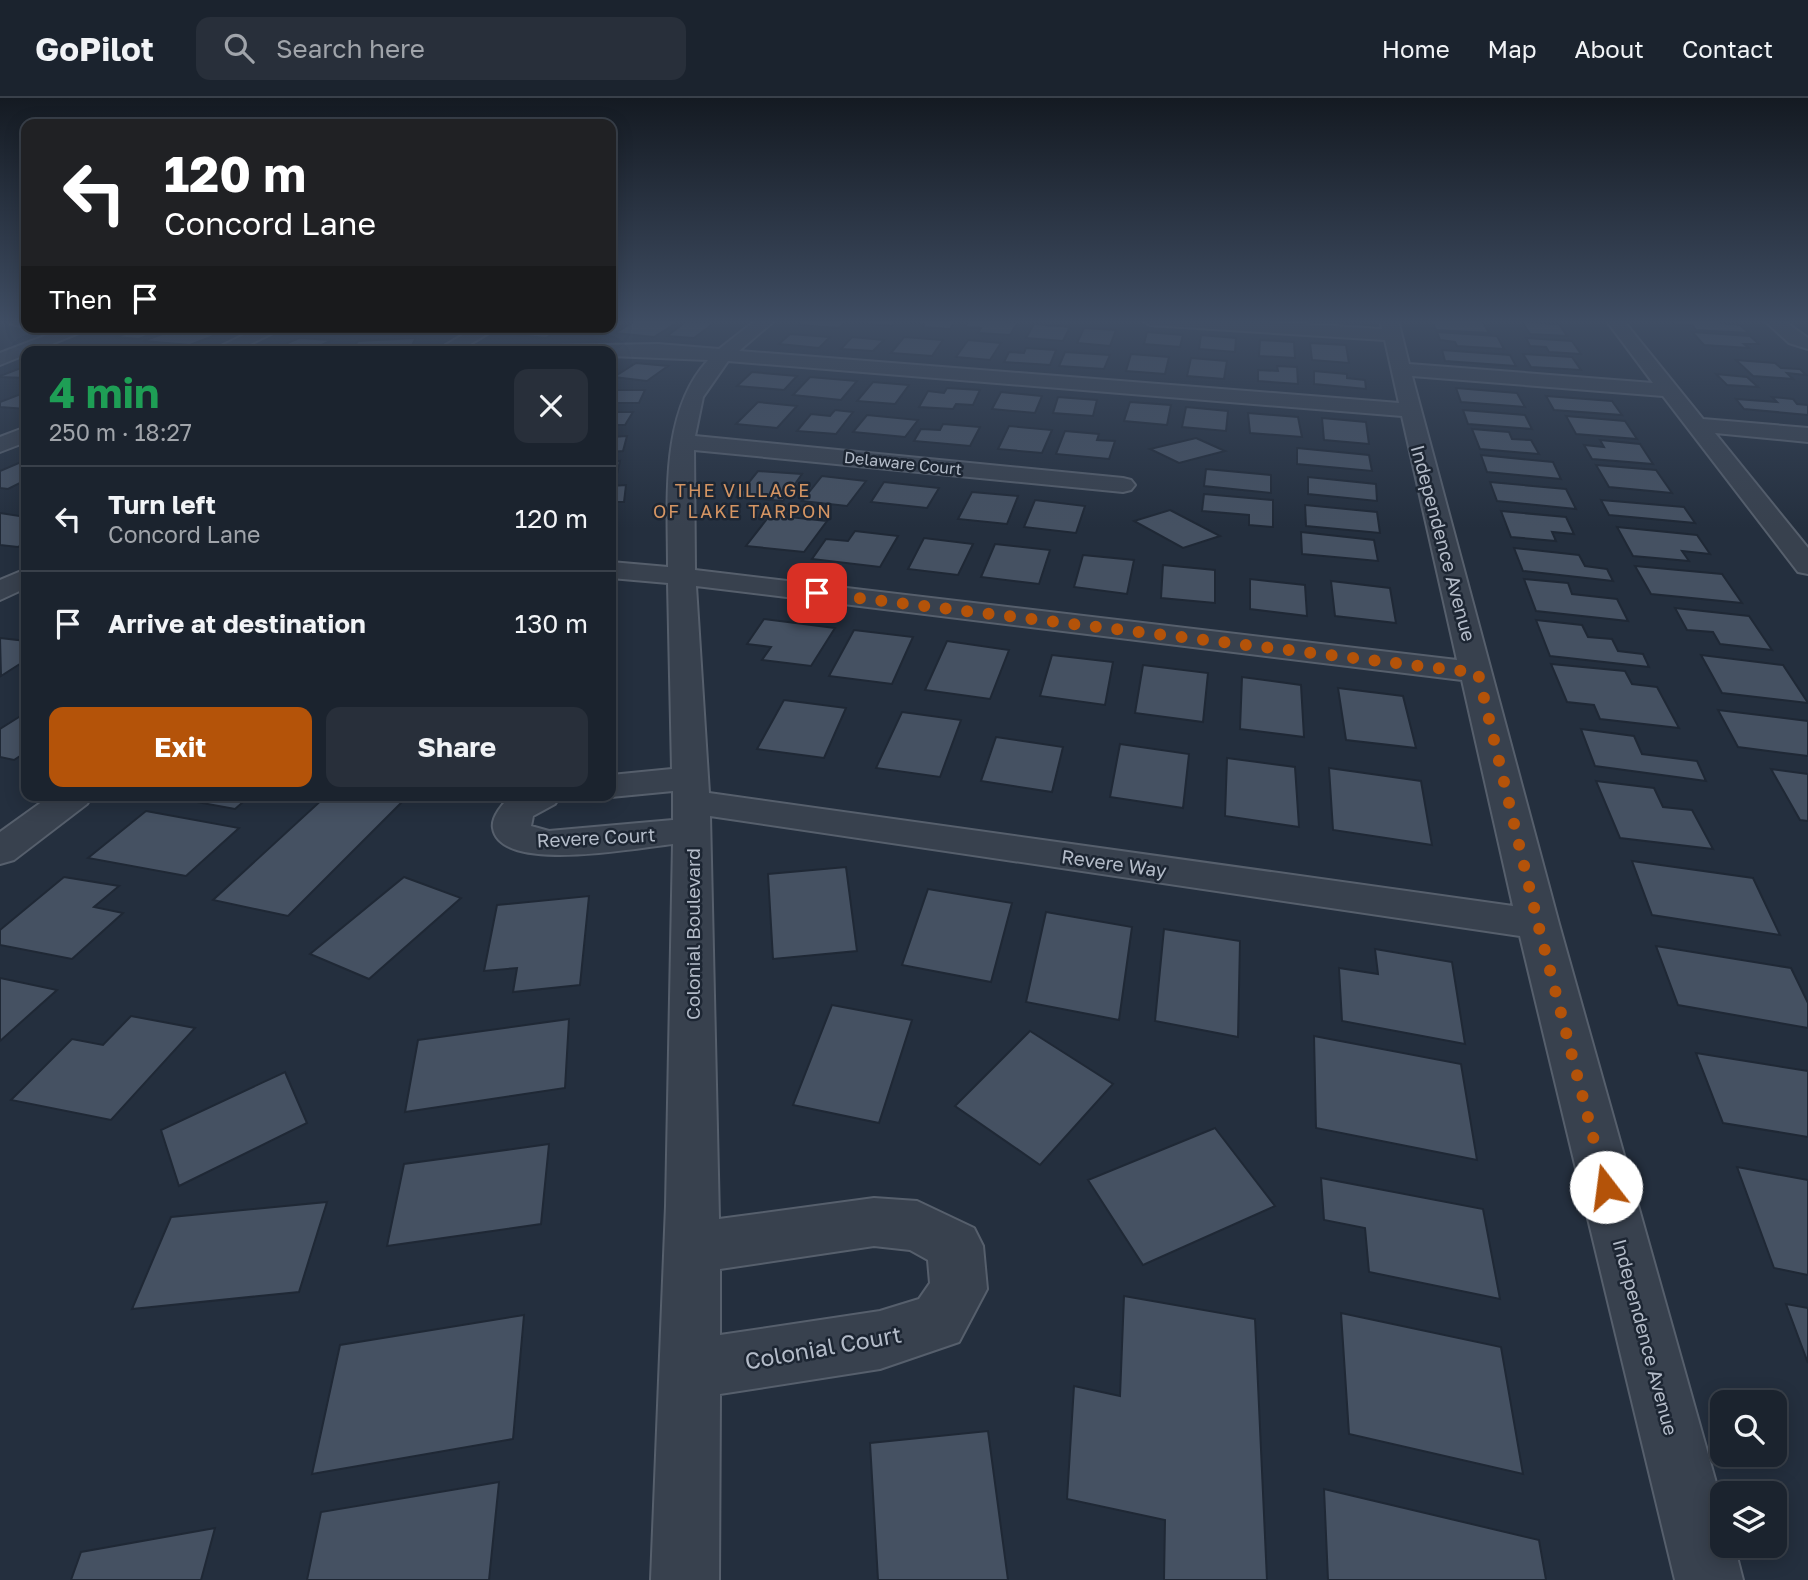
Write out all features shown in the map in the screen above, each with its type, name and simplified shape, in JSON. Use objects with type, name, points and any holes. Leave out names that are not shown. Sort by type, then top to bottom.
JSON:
[{"type":"street","name":"Colonial Boulevard","points":[[685,1580],[693,1248],[691,803],[680,576],[684,442],[687,412],[697,389]]},
{"type":"street","points":[[1149,389],[1409,410]]},
{"type":"street","name":"Independence Avenue","points":[[1405,389],[1478,673],[1538,924],[1709,1580]]},
{"type":"street","points":[[1663,389],[1668,390],[1808,566]]},
{"type":"street","points":[[1696,425],[1808,435]]},
{"type":"street","points":[[0,445],[21,436]]},
{"type":"street","name":"Delaware Court","points":[[684,442],[1123,485]]},
{"type":"street","points":[[616,570],[1478,673]]},
{"type":"street","points":[[0,591],[21,579]]},
{"type":"street","points":[[616,787],[691,803]]},
{"type":"street","points":[[0,851],[67,801]]},
{"type":"street","name":"Revere Court","points":[[532,801],[520,807],[511,820],[512,830],[526,841],[549,844],[691,803]]},
{"type":"street","name":"Revere Way","points":[[691,803],[1538,924]]},
{"type":"street","name":"Colonial Court","points":[[691,1369],[880,1340],[938,1322],[959,1289],[956,1246],[917,1226],[874,1222],[693,1248]]},
{"type":"building","points":[[799,389],[850,389],[841,400],[793,395]]},
{"type":"building","points":[[867,389],[906,389],[895,404],[857,401]]},
{"type":"building","points":[[946,389],[980,390],[973,405],[956,404],[953,409],[919,407],[928,391],[944,393]]},
{"type":"building","points":[[1456,389],[1517,393],[1525,407],[1461,402]]},
{"type":"building","points":[[616,390],[645,390],[639,403],[616,403]]},
{"type":"building","points":[[1001,392],[1042,396],[1035,413],[992,409]]},
{"type":"building","points":[[21,394],[21,409],[0,407],[0,402]]},
{"type":"building","points":[[1546,396],[1612,401],[1622,415],[1554,410]]},
{"type":"building","points":[[1058,397],[1097,400],[1093,416],[1053,413]]},
{"type":"building","points":[[1772,397],[1793,399],[1797,404],[1808,405],[1808,415],[1744,409],[1736,399],[1777,402]]},
{"type":"building","points":[[758,402],[797,406],[777,428],[736,424]]},
{"type":"building","points":[[1130,402],[1171,405],[1167,425],[1124,421]]},
{"type":"building","points":[[1186,407],[1228,411],[1226,431],[1182,427]]},
{"type":"building","points":[[835,410],[853,412],[836,434],[797,431],[811,414],[830,416]]},
{"type":"building","points":[[1463,410],[1525,415],[1532,429],[1468,424]]},
{"type":"building","points":[[616,412],[633,412],[625,425],[616,425]]},
{"type":"building","points":[[1248,413],[1298,417],[1302,437],[1250,433]]},
{"type":"building","points":[[867,415],[918,420],[905,437],[853,432]]},
{"type":"building","points":[[1566,416],[1625,421],[1637,439],[1576,434]]},
{"type":"building","points":[[1322,418],[1366,422],[1369,444],[1324,440]]},
{"type":"building","points":[[943,424],[980,427],[970,446],[914,441],[921,429],[940,430]]},
{"type":"building","points":[[1009,426],[1052,430],[1042,453],[998,449]]},
{"type":"building","points":[[1472,429],[1509,432],[1512,439],[1531,440],[1539,454],[1480,449]]},
{"type":"building","points":[[1065,431],[1099,434],[1097,440],[1115,441],[1109,459],[1056,454]]},
{"type":"building","points":[[627,436],[623,451],[616,452],[616,437]]},
{"type":"building","points":[[1196,438],[1225,451],[1179,463],[1150,449]]},
{"type":"building","points":[[1600,440],[1640,444],[1653,464],[1592,459],[1584,445],[1604,447]]},
{"type":"building","points":[[1297,448],[1369,455],[1372,471],[1297,464]]},
{"type":"building","points":[[1481,455],[1553,462],[1561,479],[1487,472]]},
{"type":"building","points":[[616,461],[620,461],[616,478]]},
{"type":"building","points":[[21,462],[21,482],[8,489],[0,488],[0,471]]},
{"type":"building","points":[[1596,465],[1656,470],[1672,493],[1609,487]]},
{"type":"building","points":[[1206,469],[1271,475],[1271,493],[1204,486]]},
{"type":"building","points":[[758,471],[802,474],[783,501],[737,497]]},
{"type":"building","points":[[822,476],[866,481],[847,506],[802,501]]},
{"type":"building","points":[[1308,477],[1376,484],[1377,501],[1308,494]]},
{"type":"building","points":[[884,482],[939,488],[927,508],[871,502]]},
{"type":"building","points":[[1490,482],[1566,489],[1576,509],[1497,501]]},
{"type":"building","points":[[626,485],[624,502],[616,502],[616,486]]},
{"type":"building","points":[[972,492],[1018,496],[1007,524],[958,519]]},
{"type":"building","points":[[1204,494],[1273,500],[1273,527],[1249,525],[1249,515],[1202,511]]},
{"type":"building","points":[[1035,500],[1085,506],[1076,533],[1024,527]]},
{"type":"building","points":[[1601,500],[1684,507],[1695,523],[1609,515]]},
{"type":"building","points":[[1305,505],[1377,512],[1380,533],[1306,526]]},
{"type":"building","points":[[1170,510],[1220,536],[1183,548],[1134,521]]},
{"type":"building","points":[[1501,511],[1566,517],[1574,534],[1552,532],[1556,541],[1511,537]]},
{"type":"building","points":[[0,513],[21,516],[21,546],[0,545]]},
{"type":"building","points":[[770,515],[827,521],[804,552],[746,546]]},
{"type":"building","points":[[1617,527],[1697,535],[1710,554],[1682,551],[1689,561],[1633,556]]},
{"type":"building","points":[[855,531],[898,536],[880,567],[812,559],[826,539],[848,541]]},
{"type":"building","points":[[1301,532],[1374,540],[1378,561],[1302,554]]},
{"type":"building","points":[[924,538],[973,544],[958,575],[908,569]]},
{"type":"building","points":[[995,544],[1050,550],[1039,584],[981,577]]},
{"type":"building","points":[[1514,548],[1579,555],[1585,566],[1607,569],[1613,581],[1523,571]]},
{"type":"building","points":[[1083,555],[1134,560],[1127,594],[1074,587]]},
{"type":"building","points":[[1163,565],[1215,570],[1215,603],[1161,598]]},
{"type":"building","points":[[1635,566],[1722,574],[1742,603],[1651,594]]},
{"type":"building","points":[[1250,579],[1305,585],[1307,616],[1250,609]]},
{"type":"building","points":[[1524,579],[1568,583],[1572,594],[1617,599],[1628,621],[1536,611]]},
{"type":"building","points":[[1331,581],[1390,588],[1396,623],[1335,616]]},
{"type":"building","points":[[1675,608],[1749,616],[1772,650],[1720,644],[1713,632],[1687,630]]},
{"type":"building","points":[[764,619],[835,628],[811,666],[762,660],[771,647],[747,644]]},
{"type":"building","points":[[1536,620],[1582,625],[1588,637],[1612,639],[1618,651],[1643,654],[1649,667],[1550,656]]},
{"type":"building","points":[[854,630],[913,637],[892,684],[829,676]]},
{"type":"building","points":[[0,638],[21,640],[21,663],[1,676]]},
{"type":"building","points":[[947,641],[1009,650],[990,699],[925,690]]},
{"type":"building","points":[[1052,655],[1113,662],[1105,705],[1040,696]]},
{"type":"building","points":[[1701,655],[1783,665],[1808,703],[1722,693]]},
{"type":"building","points":[[1551,664],[1625,671],[1632,684],[1657,687],[1679,728],[1600,719],[1594,705],[1567,702]]},
{"type":"building","points":[[1143,665],[1208,673],[1203,722],[1135,713]]},
{"type":"building","points":[[1242,677],[1301,685],[1304,737],[1240,729]]},
{"type":"building","points":[[1338,688],[1403,696],[1416,748],[1346,740]]},
{"type":"building","points":[[784,700],[846,708],[824,758],[757,749]]},
{"type":"building","points":[[1718,710],[1808,721],[1808,756],[1738,747]]},
{"type":"building","points":[[902,712],[961,720],[940,777],[876,768]]},
{"type":"building","points":[[21,718],[21,755],[14,760],[0,757],[0,729]]},
{"type":"building","points":[[1581,729],[1634,736],[1642,754],[1697,761],[1706,781],[1595,766]]},
{"type":"building","points":[[996,737],[1063,747],[1052,792],[981,781]]},
{"type":"building","points":[[1120,744],[1189,754],[1183,808],[1110,797]]},
{"type":"building","points":[[1227,758],[1295,767],[1299,827],[1225,816]]},
{"type":"building","points":[[1329,768],[1421,781],[1432,845],[1333,830]]},
{"type":"building","points":[[1771,769],[1808,774],[1808,821],[1800,820]]},
{"type":"building","points":[[1596,781],[1654,788],[1663,807],[1692,810],[1713,849],[1620,838]]},
{"type":"building","points":[[191,801],[244,801],[235,809]]},
{"type":"building","points":[[321,801],[403,801],[288,916],[213,900]]},
{"type":"building","points":[[146,811],[239,828],[186,876],[88,858]]},
{"type":"building","points":[[1632,861],[1753,878],[1780,935],[1652,915]]},
{"type":"building","points":[[846,867],[857,951],[773,959],[768,874]]},
{"type":"building","points":[[64,877],[119,886],[94,907],[123,913],[72,959],[0,945],[0,930]]},
{"type":"building","points":[[404,877],[461,898],[369,979],[310,954]]},
{"type":"building","points":[[928,889],[1012,903],[991,982],[902,965]]},
{"type":"building","points":[[589,896],[580,985],[513,992],[517,968],[484,971],[497,905]]},
{"type":"building","points":[[1046,912],[1132,927],[1119,1020],[1026,1002]]},
{"type":"building","points":[[1164,929],[1240,941],[1238,1037],[1155,1021]]},
{"type":"building","points":[[1656,946],[1791,968],[1808,1003],[1808,1028],[1678,1005]]},
{"type":"building","points":[[1375,949],[1452,962],[1465,1044],[1342,1021],[1339,968],[1378,974]]},
{"type":"building","points":[[0,978],[57,990],[0,1041]]},
{"type":"building","points":[[832,1005],[912,1020],[879,1123],[793,1105]]},
{"type":"building","points":[[131,1016],[195,1028],[111,1120],[11,1100],[72,1039],[103,1045]]},
{"type":"building","points":[[569,1019],[565,1088],[405,1112],[418,1040]]},
{"type":"building","points":[[1030,1031],[1113,1084],[1040,1165],[955,1106]]},
{"type":"building","points":[[1314,1036],[1461,1064],[1477,1160],[1316,1128]]},
{"type":"building","points":[[1696,1053],[1808,1071],[1808,1137],[1723,1123]]},
{"type":"building","points":[[285,1072],[307,1123],[179,1186],[161,1130]]},
{"type":"building","points":[[1215,1128],[1275,1206],[1143,1265],[1088,1180]]},
{"type":"building","points":[[549,1144],[541,1224],[387,1246],[404,1164]]},
{"type":"building","points":[[1737,1167],[1808,1180],[1808,1275],[1774,1268]]},
{"type":"building","points":[[1321,1178],[1483,1209],[1500,1299],[1369,1272],[1365,1228],[1324,1220]]},
{"type":"building","points":[[327,1202],[299,1292],[132,1309],[171,1217]]},
{"type":"building","points":[[1124,1296],[1255,1319],[1267,1580],[1164,1580],[1165,1520],[1067,1499],[1074,1386],[1120,1396]]},
{"type":"building","points":[[1786,1304],[1808,1308],[1808,1363]]},
{"type":"building","points":[[1341,1313],[1501,1347],[1523,1474],[1349,1434]]},
{"type":"building","points":[[524,1315],[513,1439],[312,1474],[340,1345]]},
{"type":"building","points":[[988,1431],[1008,1580],[878,1580],[870,1443]]},
{"type":"building","points":[[499,1482],[489,1580],[307,1580],[321,1512]]},
{"type":"building","points":[[1324,1489],[1539,1540],[1546,1580],[1328,1580]]},
{"type":"building","points":[[215,1528],[201,1580],[71,1580],[81,1552]]},
{"type":"district","name":"THE VILLAGE OF LAKE TARPON","points":[[743,500]]},
{"type":"route","points":[[817,593],[1478,673],[1538,924],[1606,1187]]}]
